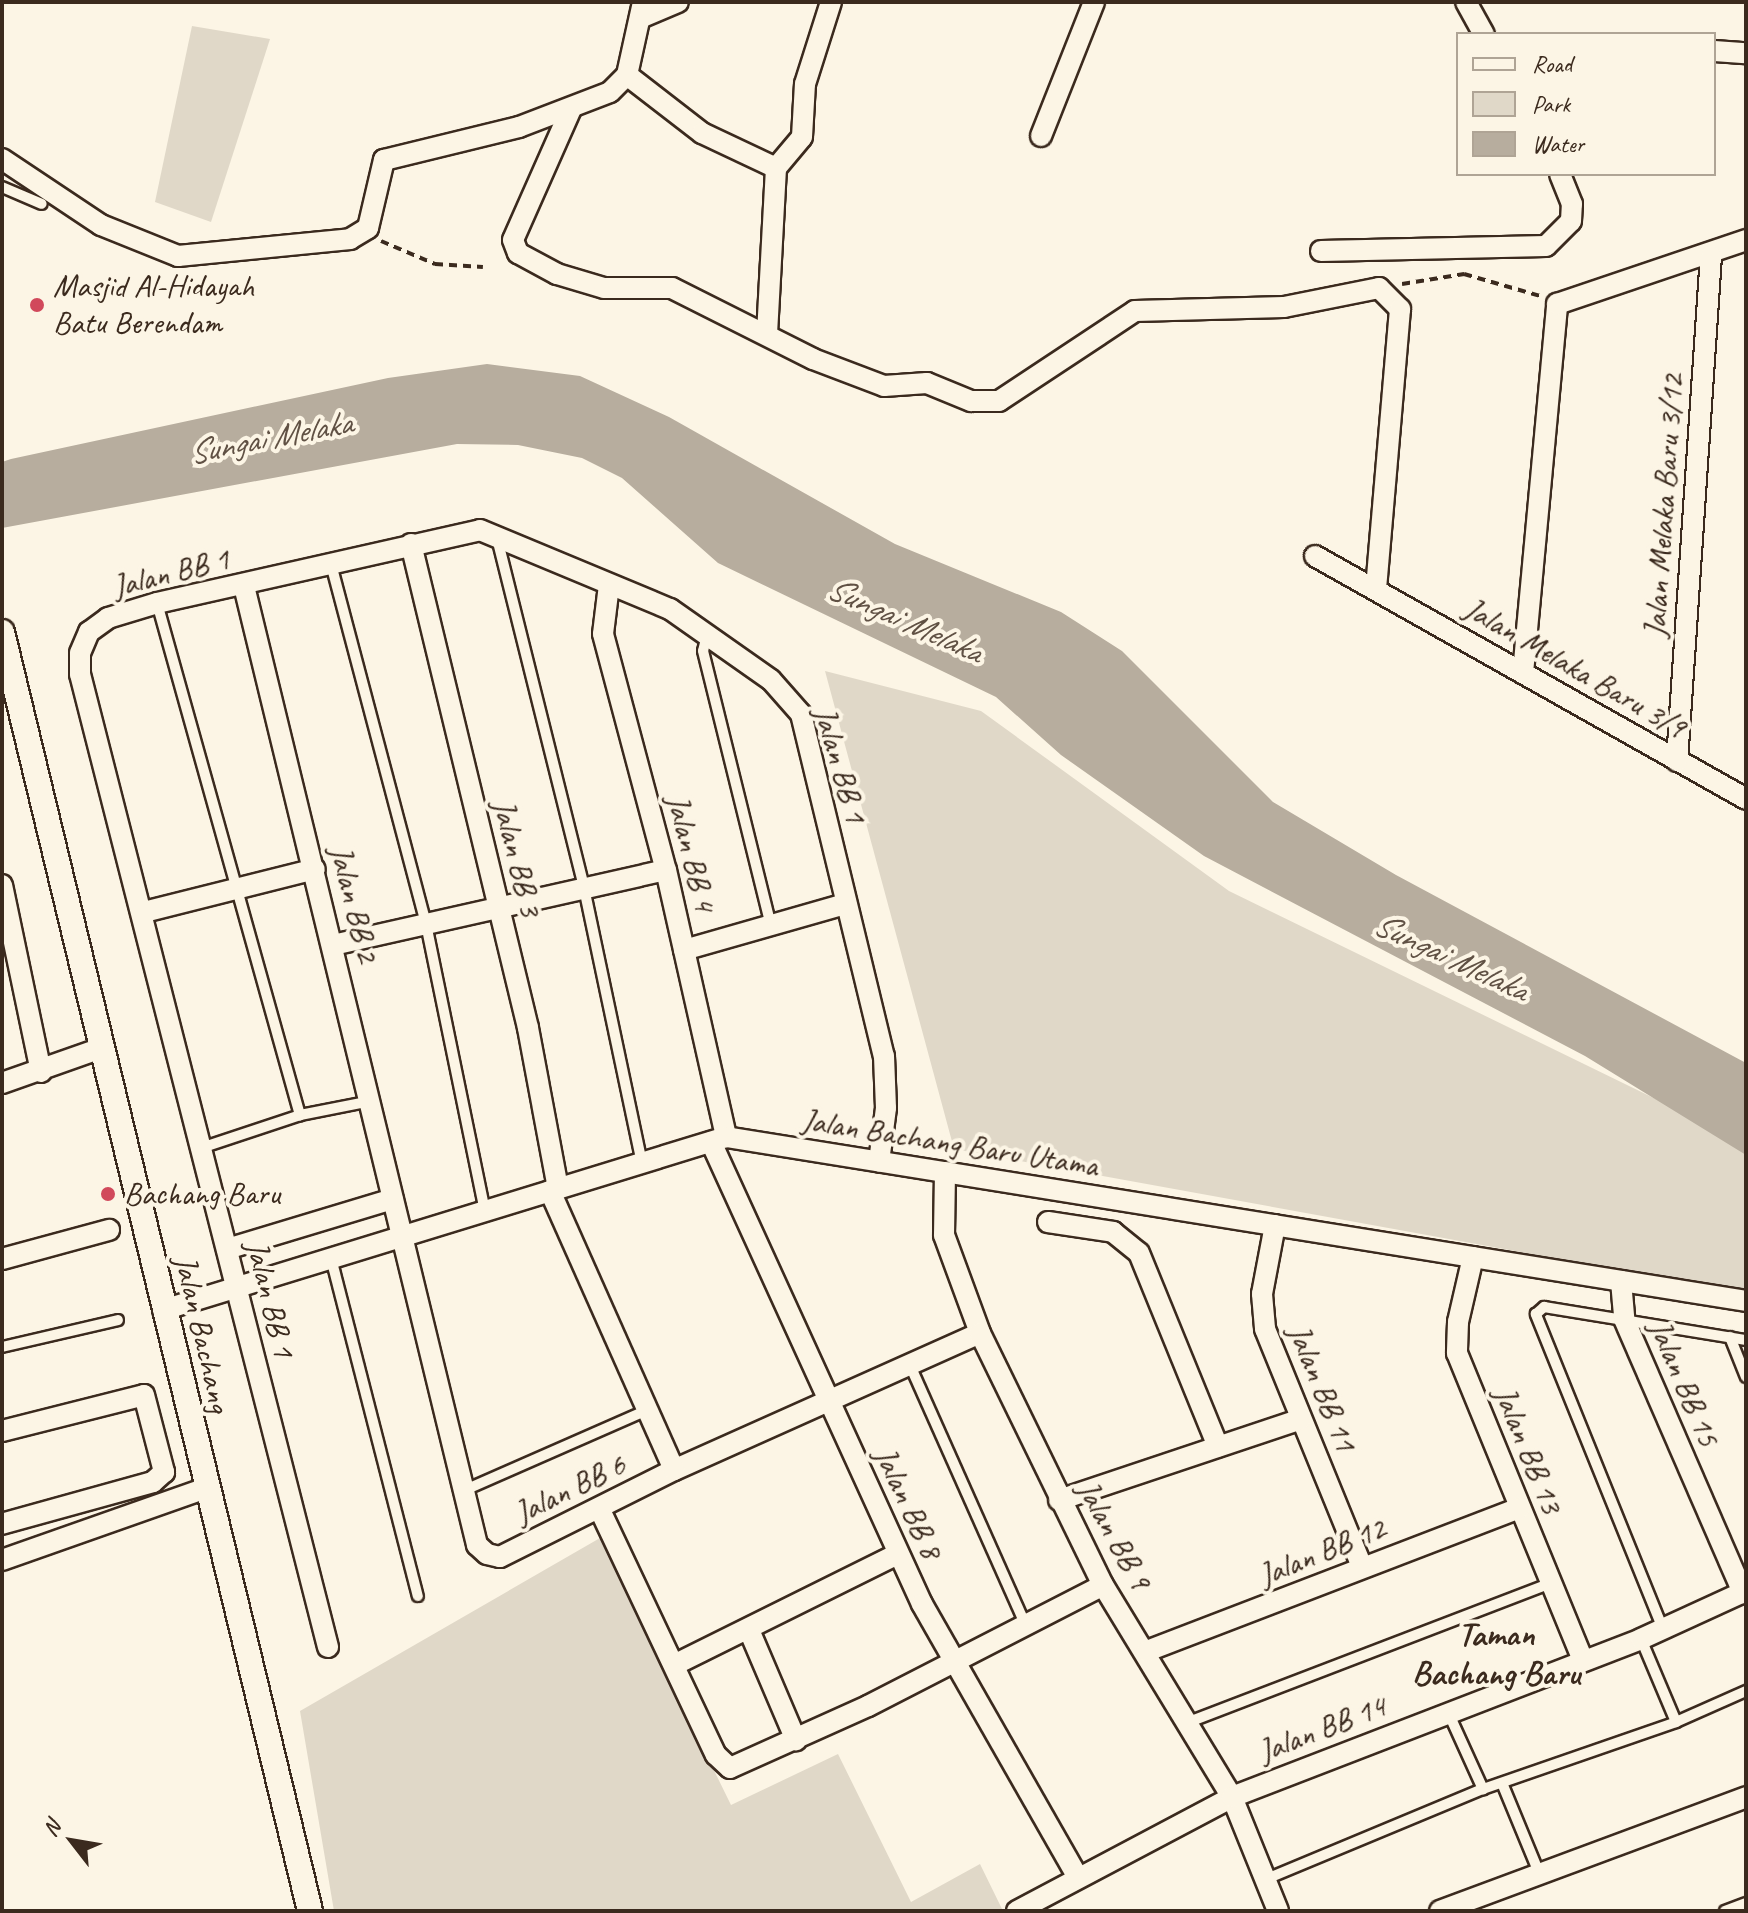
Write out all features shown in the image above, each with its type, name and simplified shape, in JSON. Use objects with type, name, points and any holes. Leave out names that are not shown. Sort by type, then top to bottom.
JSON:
[{"type":"street","points":[[2,159],[101,225],[178,256],[350,239],[364,233],[384,160],[598,100],[627,75],[642,10],[678,2]]},
{"type":"street","points":[[767,333],[776,168],[802,137],[805,84],[831,2]]},
{"type":"street","points":[[1041,136],[1094,2]]},
{"type":"street","points":[[1466,2],[1483,32]]},
{"type":"street","points":[[1716,51],[1746,53]]},
{"type":"street","points":[[627,75],[702,133],[776,168]]},
{"type":"street","points":[[571,109],[513,240],[518,253],[557,274],[604,288],[672,288],[859,379],[884,386],[927,383],[985,404],[1015,393],[1135,311],[1284,307],[1379,288],[1400,309],[1376,588]]},
{"type":"street","points":[[1321,251],[1546,246],[1571,221],[1572,204],[1561,176]]},
{"type":"street","points":[[1523,673],[1557,304],[1711,256],[1746,240]]},
{"type":"street","name":"Jalan Melaka Baru 3/12","points":[[1677,761],[1711,256]]},
{"type":"street","name":"Jalan BB 1","points":[[328,1647],[235,1288],[144,912],[80,674],[80,653],[89,632],[108,618],[157,603],[244,586],[463,532],[496,534],[670,609],[771,680],[801,714],[884,1056],[886,1108],[879,1162]]},
{"type":"street","name":"Jalan BB 3","points":[[411,544],[499,908],[554,1190],[674,1470]]},
{"type":"street","name":"Jalan Melaka Baru 3/9","points":[[1315,556],[1746,799]]},
{"type":"street","name":"Jalan BB 4","points":[[609,585],[603,634],[666,870],[684,950],[718,1140]]},
{"type":"street","name":"Jalan BB 2","points":[[244,586],[402,1236]]},
{"type":"street","name":"Jalan Bachang","points":[[2,632],[310,1911]]},
{"type":"street","points":[[144,912],[315,869]]},
{"type":"street","points":[[333,945],[666,870]]},
{"type":"street","points":[[2,885],[41,1072]]},
{"type":"street","points":[[684,950],[846,904]]},
{"type":"street","points":[[2,1083],[41,1072],[104,1047]]},
{"type":"street","name":"Jalan Bachang Baru Utama","points":[[163,1310],[718,1140],[945,1172],[1746,1301]]},
{"type":"street","name":"Jalan BB 8","points":[[718,1140],[826,1400],[898,1554],[952,1662],[1078,1877]]},
{"type":"street","name":"Jalan BB 9","points":[[945,1172],[944,1235],[980,1333],[1103,1585],[1147,1651],[1232,1797],[1278,1911]]},
{"type":"street","points":[[227,1249],[393,1199]]},
{"type":"street","points":[[1048,1222],[1113,1232],[1139,1253],[1218,1447]]},
{"type":"street","name":"Jalan BB 11","points":[[1275,1225],[1262,1312],[1301,1419],[1362,1567]]},
{"type":"street","points":[[2,1259],[109,1230]]},
{"type":"street","name":"Jalan BB 6","points":[[402,1236],[477,1545],[487,1554],[500,1557],[600,1510],[674,1470],[980,1333]]},
{"type":"street","name":"Jalan BB 13","points":[[1473,1257],[1456,1330],[1457,1353],[1549,1584],[1583,1660]]},
{"type":"street","name":"Jalan BB 15","points":[[1621,1281],[1624,1319],[1744,1592]]},
{"type":"street","points":[[2,1431],[144,1395],[164,1472],[153,1482],[2,1524]]},
{"type":"street","points":[[1059,1500],[1301,1419]]},
{"type":"street","points":[[2,1560],[206,1488]]},
{"type":"street","name":"Jalan BB 12","points":[[1147,1651],[1519,1508]]},
{"type":"street","points":[[600,1510],[723,1763],[739,1768],[1103,1585]]},
{"type":"street","points":[[676,1664],[898,1554]]},
{"type":"street","name":"Jalan BB 14","points":[[1017,1911],[1232,1797],[1641,1639],[1744,1592]]},
{"type":"street","points":[[749,1630],[796,1740]]},
{"type":"street","points":[[1440,1911],[1746,1797]]},
{"type":"lane","points":[[2,187],[42,204]]},
{"type":"lane","points":[[496,534],[584,888],[642,1163]]},
{"type":"lane","points":[[331,564],[426,924],[485,1211]]},
{"type":"lane","points":[[157,603],[300,1115]]},
{"type":"lane","points":[[707,635],[703,651],[771,926]]},
{"type":"lane","points":[[201,1148],[300,1115],[371,1101]]},
{"type":"lane","points":[[331,1258],[418,1596]]},
{"type":"lane","points":[[1663,1629],[1536,1321],[1544,1307],[1746,1340]]},
{"type":"lane","points":[[2,1347],[118,1320]]},
{"type":"lane","points":[[1730,1337],[1746,1377]]},
{"type":"lane","points":[[909,1363],[1025,1623]]},
{"type":"lane","points":[[465,1490],[647,1410]]},
{"type":"lane","points":[[1189,1722],[1549,1584]]},
{"type":"lane","points":[[1641,1639],[1676,1722]]},
{"type":"lane","points":[[1264,1880],[1483,1789],[1676,1722],[1746,1691]]},
{"type":"lane","points":[[1448,1712],[1483,1789]]},
{"type":"lane","points":[[1502,1783],[1540,1875]]},
{"type":"lane","points":[[1725,1911],[1746,1903]]},
{"type":"path","points":[[364,233],[435,264],[483,267]]},
{"type":"path","points":[[1379,288],[1464,274],[1528,290],[1557,304]]},
{"type":"green space","points":[[192,26],[270,39],[211,222],[155,202]]},
{"type":"green space","points":[[825,671],[981,711],[1229,891],[1746,1143],[1746,1293],[954,1149]]},
{"type":"green space","points":[[600,1538],[731,1805],[838,1754],[911,1902],[980,1864],[1003,1911],[334,1911],[300,1711]]},
{"type":"water","name":"Sungai Melaka","points":[[487,364],[580,376],[669,417],[895,544],[1061,612],[1122,651],[1273,802],[1396,875],[1746,1063],[1746,1155],[1585,1056],[1204,856],[1061,755],[996,697],[718,563],[622,478],[582,458],[518,445],[457,444],[2,528],[2,462],[388,378]]},
{"type":"place","name":"Masjid Al-Hidayah Batu Berendam","points":[[37,305]]},
{"type":"place","name":"Bachang Baru","points":[[108,1194]]},
{"type":"district","name":"Taman Bachang Baru","points":[[1496,1652]]}]
